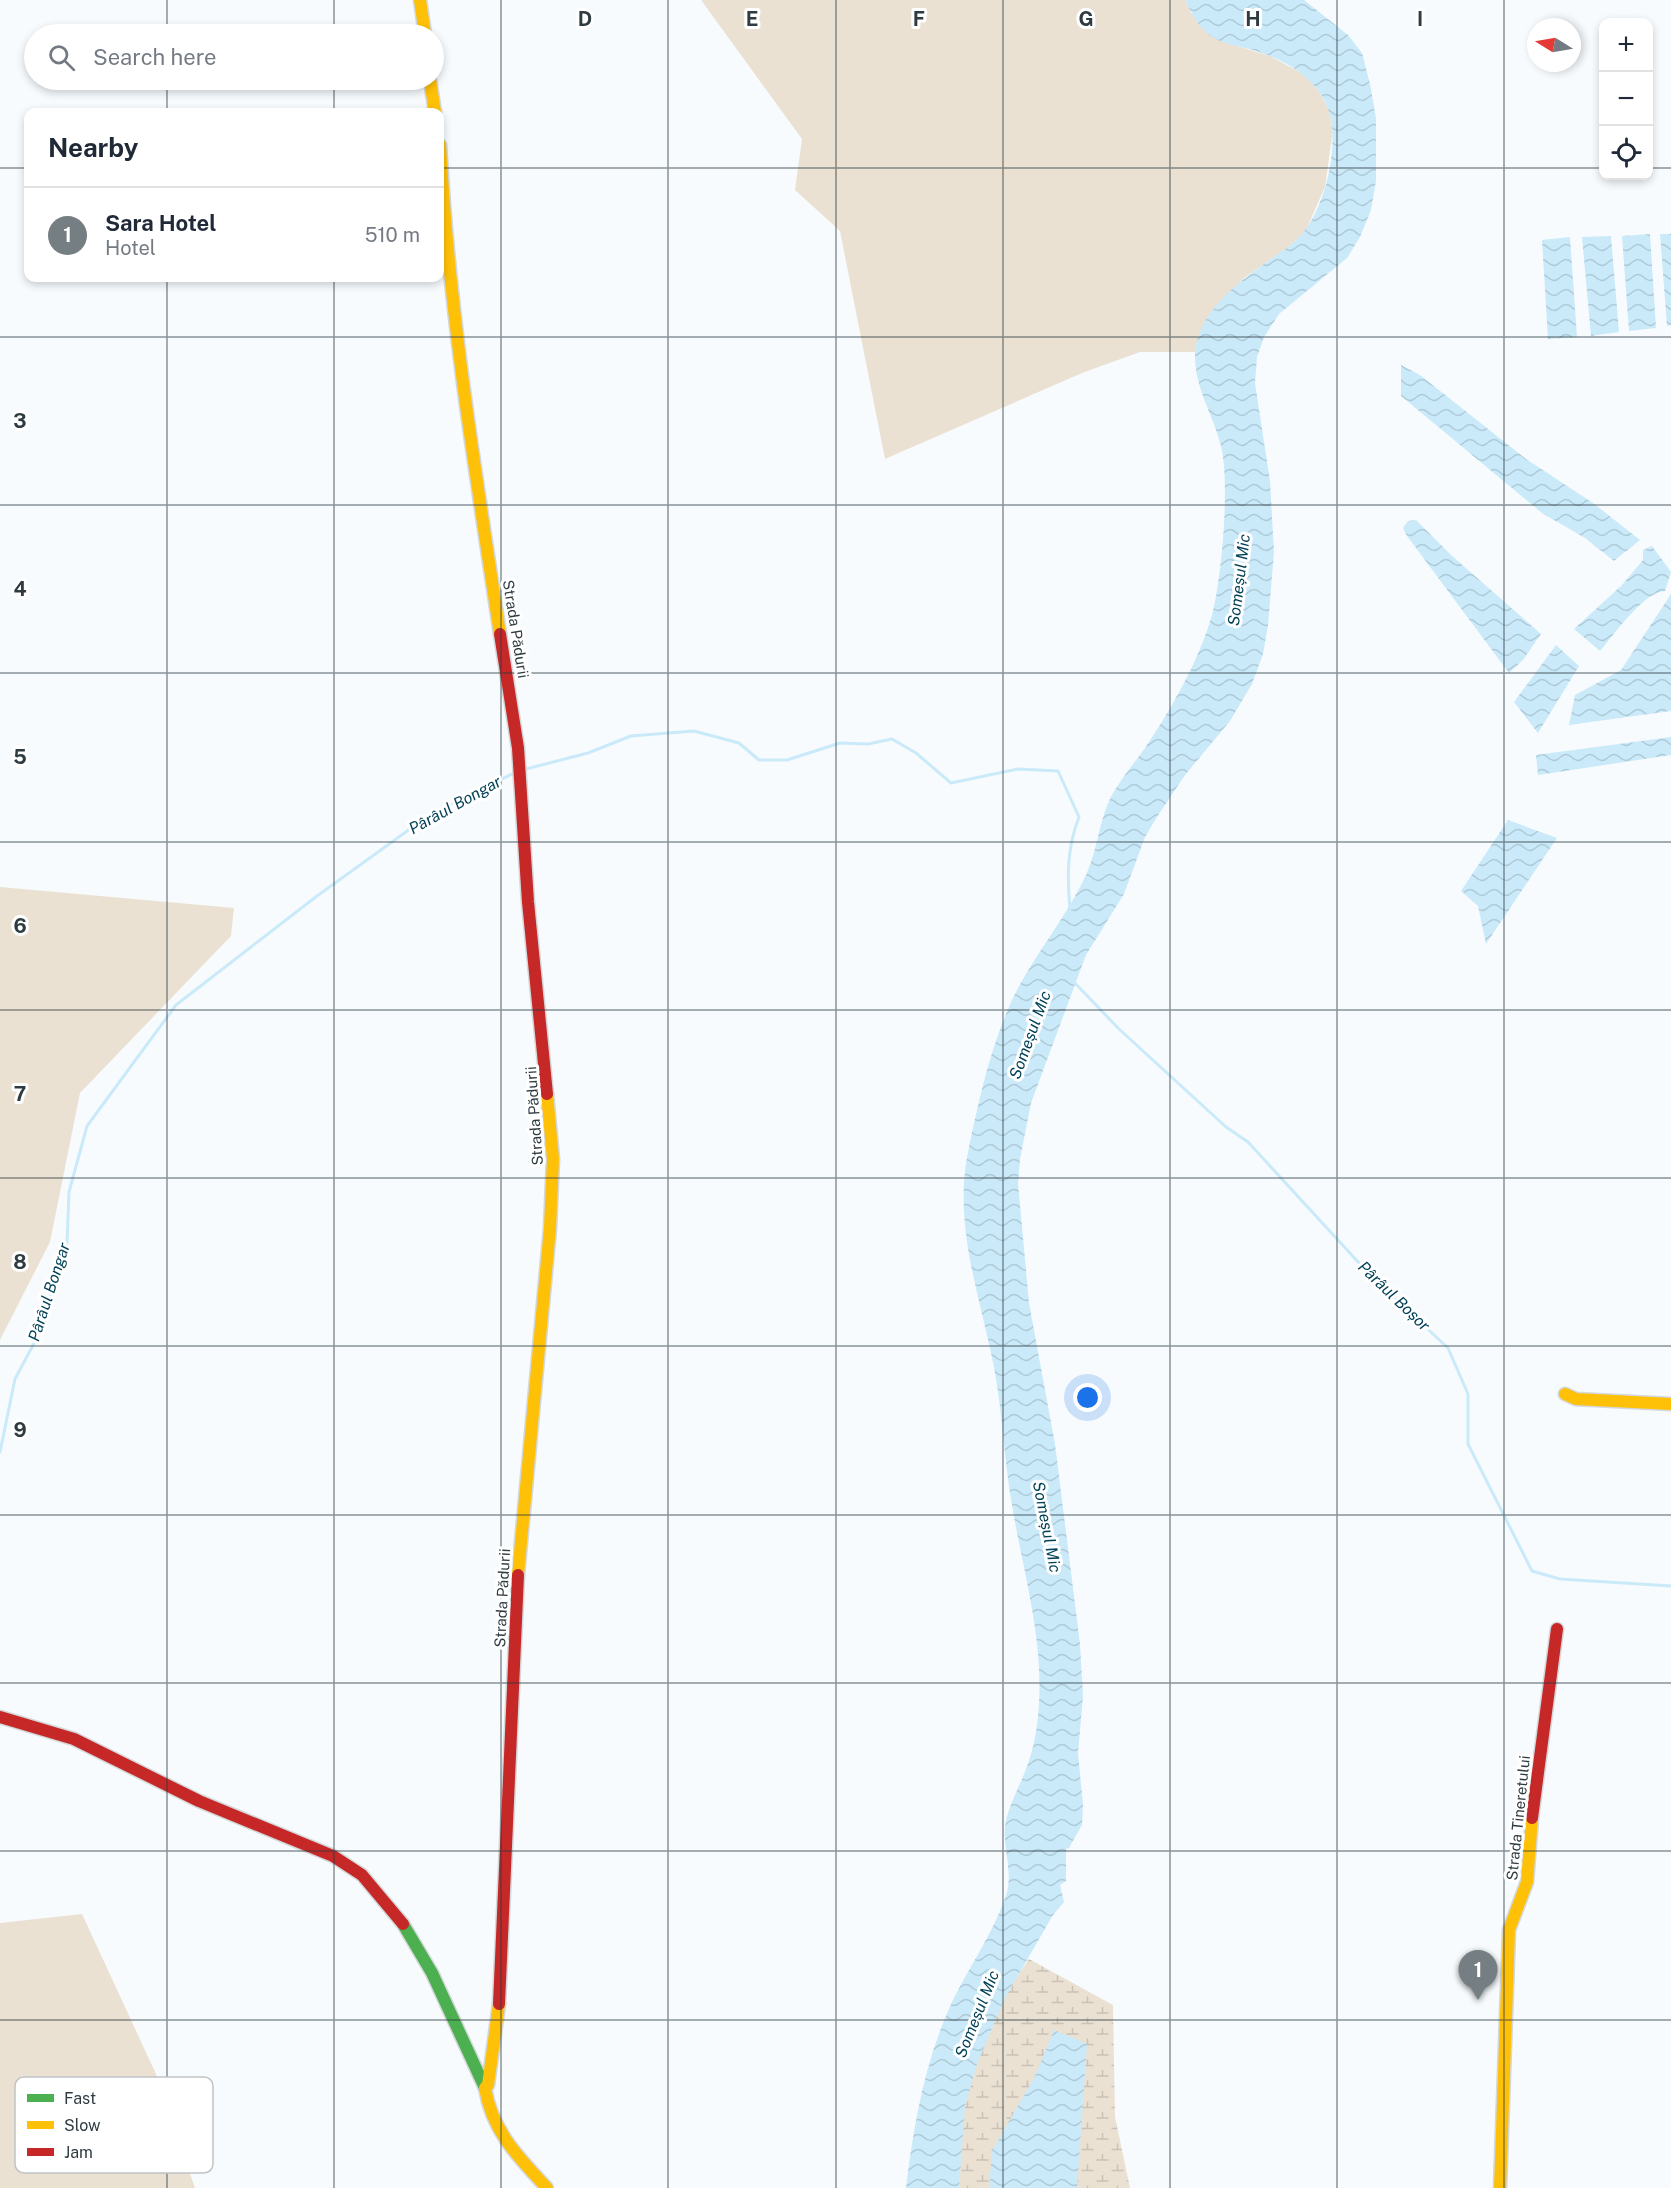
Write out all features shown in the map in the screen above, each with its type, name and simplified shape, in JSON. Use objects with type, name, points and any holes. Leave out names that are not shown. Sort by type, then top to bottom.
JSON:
[{"type":"street","points":[[420,0],[423,24]]},
{"type":"street","points":[[432,90],[434,108]]},
{"type":"street","name":"Strada Pădurii","points":[[444,215],[460,372],[518,748],[528,902],[548,1096],[553,1187],[520,1545],[510,1726],[500,1987],[488,2082],[485,2088],[488,2112],[500,2136],[547,2188]]},
{"type":"street","points":[[1565,1394],[1589,1400],[1671,1404]]},
{"type":"street","name":"Strada Tineretului","points":[[1500,2188],[1509,1930],[1527,1882],[1538,1760],[1557,1629]]},
{"type":"street","name":"Strada Pădurii","points":[[0,1717],[73,1739],[173,1790],[320,1851],[352,1867],[371,1885],[405,1929],[448,2007],[481,2084],[485,2088]]},
{"type":"green space","points":[[701,0],[1185,0],[1191,13],[1234,45],[1270,56],[1305,75],[1320,93],[1329,110],[1333,130],[1325,187],[1305,232],[1291,245],[1244,278],[1215,308],[1198,338],[1195,352],[1140,352],[1082,373],[885,459],[840,231],[795,190],[802,139]]},
{"type":"green space","points":[[0,887],[234,908],[231,936],[80,1093],[50,1242],[0,1340]]},
{"type":"green space","points":[[82,1914],[157,2077],[15,2077],[15,2173],[190,2173],[195,2188],[0,2188],[0,1923]]},
{"type":"green space","points":[[1029,1959],[1113,2005],[1115,2117],[1130,2188],[959,2188],[960,2150],[966,2100],[973,2071],[993,2020]]},
{"type":"water","name":"Someșul Mic","points":[[1185,0],[1304,0],[1348,35],[1362,53],[1370,84],[1376,118],[1376,181],[1371,210],[1360,237],[1347,258],[1279,314],[1264,337],[1257,357],[1255,383],[1270,481],[1274,552],[1268,625],[1263,654],[1252,684],[1230,721],[1185,775],[1145,837],[1124,894],[1086,955],[1031,1103],[1020,1159],[1018,1183],[1029,1303],[1055,1444],[1080,1644],[1083,1696],[1078,1753],[1083,1805],[1082,1825],[1069,1848],[1066,1849],[1066,1881],[1060,1885],[1064,1902],[1053,1915],[1005,1998],[977,2064],[965,2107],[959,2188],[906,2188],[912,2143],[932,2054],[948,2011],[988,1937],[1007,1892],[1009,1874],[1005,1838],[1006,1820],[1030,1757],[1038,1712],[1038,1655],[1032,1607],[1010,1493],[994,1367],[966,1233],[964,1179],[972,1132],[987,1069],[1008,1009],[1025,975],[1086,875],[1112,795],[1176,699],[1193,666],[1212,615],[1222,555],[1225,506],[1224,462],[1218,434],[1198,378],[1195,353],[1198,337],[1214,308],[1225,296],[1293,243],[1305,230],[1323,194],[1332,152],[1333,139],[1329,111],[1314,85],[1291,66],[1277,59],[1226,43],[1209,35],[1194,17]]},
{"type":"water","points":[[1650,234],[1656,328],[1629,331],[1622,236]]},
{"type":"water","points":[[1660,234],[1671,234],[1671,325],[1667,326]]},
{"type":"water","points":[[1611,236],[1619,332],[1591,336],[1582,237]]},
{"type":"water","points":[[1570,237],[1577,337],[1548,339],[1542,240]]},
{"type":"water","points":[[1401,365],[1420,375],[1526,459],[1593,503],[1640,540],[1614,561],[1585,538],[1542,513],[1401,396]]},
{"type":"water","points":[[1416,520],[1451,555],[1541,634],[1523,660],[1509,673],[1407,536],[1403,528],[1408,521]]},
{"type":"water","points":[[1652,546],[1671,572],[1665,591],[1656,593],[1638,606],[1600,651],[1574,629],[1622,585],[1643,560],[1643,550]]},
{"type":"water","points":[[1671,594],[1671,711],[1569,725],[1575,695],[1621,670]]},
{"type":"water","points":[[1556,645],[1579,666],[1538,733],[1514,702]]},
{"type":"water","points":[[1671,737],[1671,755],[1538,775],[1536,755]]},
{"type":"water","points":[[1508,820],[1557,838],[1486,944],[1478,906],[1461,891]]},
{"type":"water","points":[[1054,2030],[1087,2044],[1077,2188],[989,2188],[992,2151],[1035,2076]]},
{"type":"waterway","name":"Pârâul Bongar","points":[[522,770],[588,753],[631,736],[694,731],[739,743],[759,760],[787,760],[840,743],[868,744],[892,739],[916,753],[951,783],[1018,769],[1058,771],[1079,817],[1072,840],[1069,862],[1070,909]]},
{"type":"waterway","name":"Pârâul Bongar","points":[[0,1452],[15,1379],[40,1332],[67,1243],[69,1192],[87,1126],[176,1005],[317,896],[428,816],[516,772]]},
{"type":"waterway","name":"Pârâul Boșor","points":[[1072,980],[1119,1029],[1226,1127],[1248,1142],[1371,1276],[1448,1348],[1468,1394],[1468,1444],[1532,1571],[1560,1579],[1671,1586]]},
{"type":"traffic: fast","points":[[403,1924],[432,1973],[485,2088]]},
{"type":"traffic: slow","points":[[420,0],[424,24]]},
{"type":"traffic: slow","points":[[432,90],[434,108]]},
{"type":"traffic: slow","points":[[444,207],[456,329],[500,634]]},
{"type":"traffic: slow","points":[[518,1575],[550,1228],[553,1159],[547,1094]]},
{"type":"traffic: slow","points":[[1565,1394],[1576,1399],[1671,1404]]},
{"type":"traffic: slow","points":[[1500,2188],[1509,1930],[1527,1882],[1532,1818]]},
{"type":"traffic: slow","points":[[499,2004],[488,2085],[485,2088],[488,2103],[508,2142],[547,2188]]},
{"type":"traffic: jam","points":[[500,634],[518,748],[528,902],[547,1094]]},
{"type":"traffic: jam","points":[[499,2004],[518,1575]]},
{"type":"traffic: jam","points":[[1532,1818],[1557,1629]]},
{"type":"traffic: jam","points":[[0,1717],[74,1739],[199,1801],[333,1856],[362,1875],[403,1924]]},
{"type":"place","name":"Sara Hotel","points":[[1478,2000]]}]
